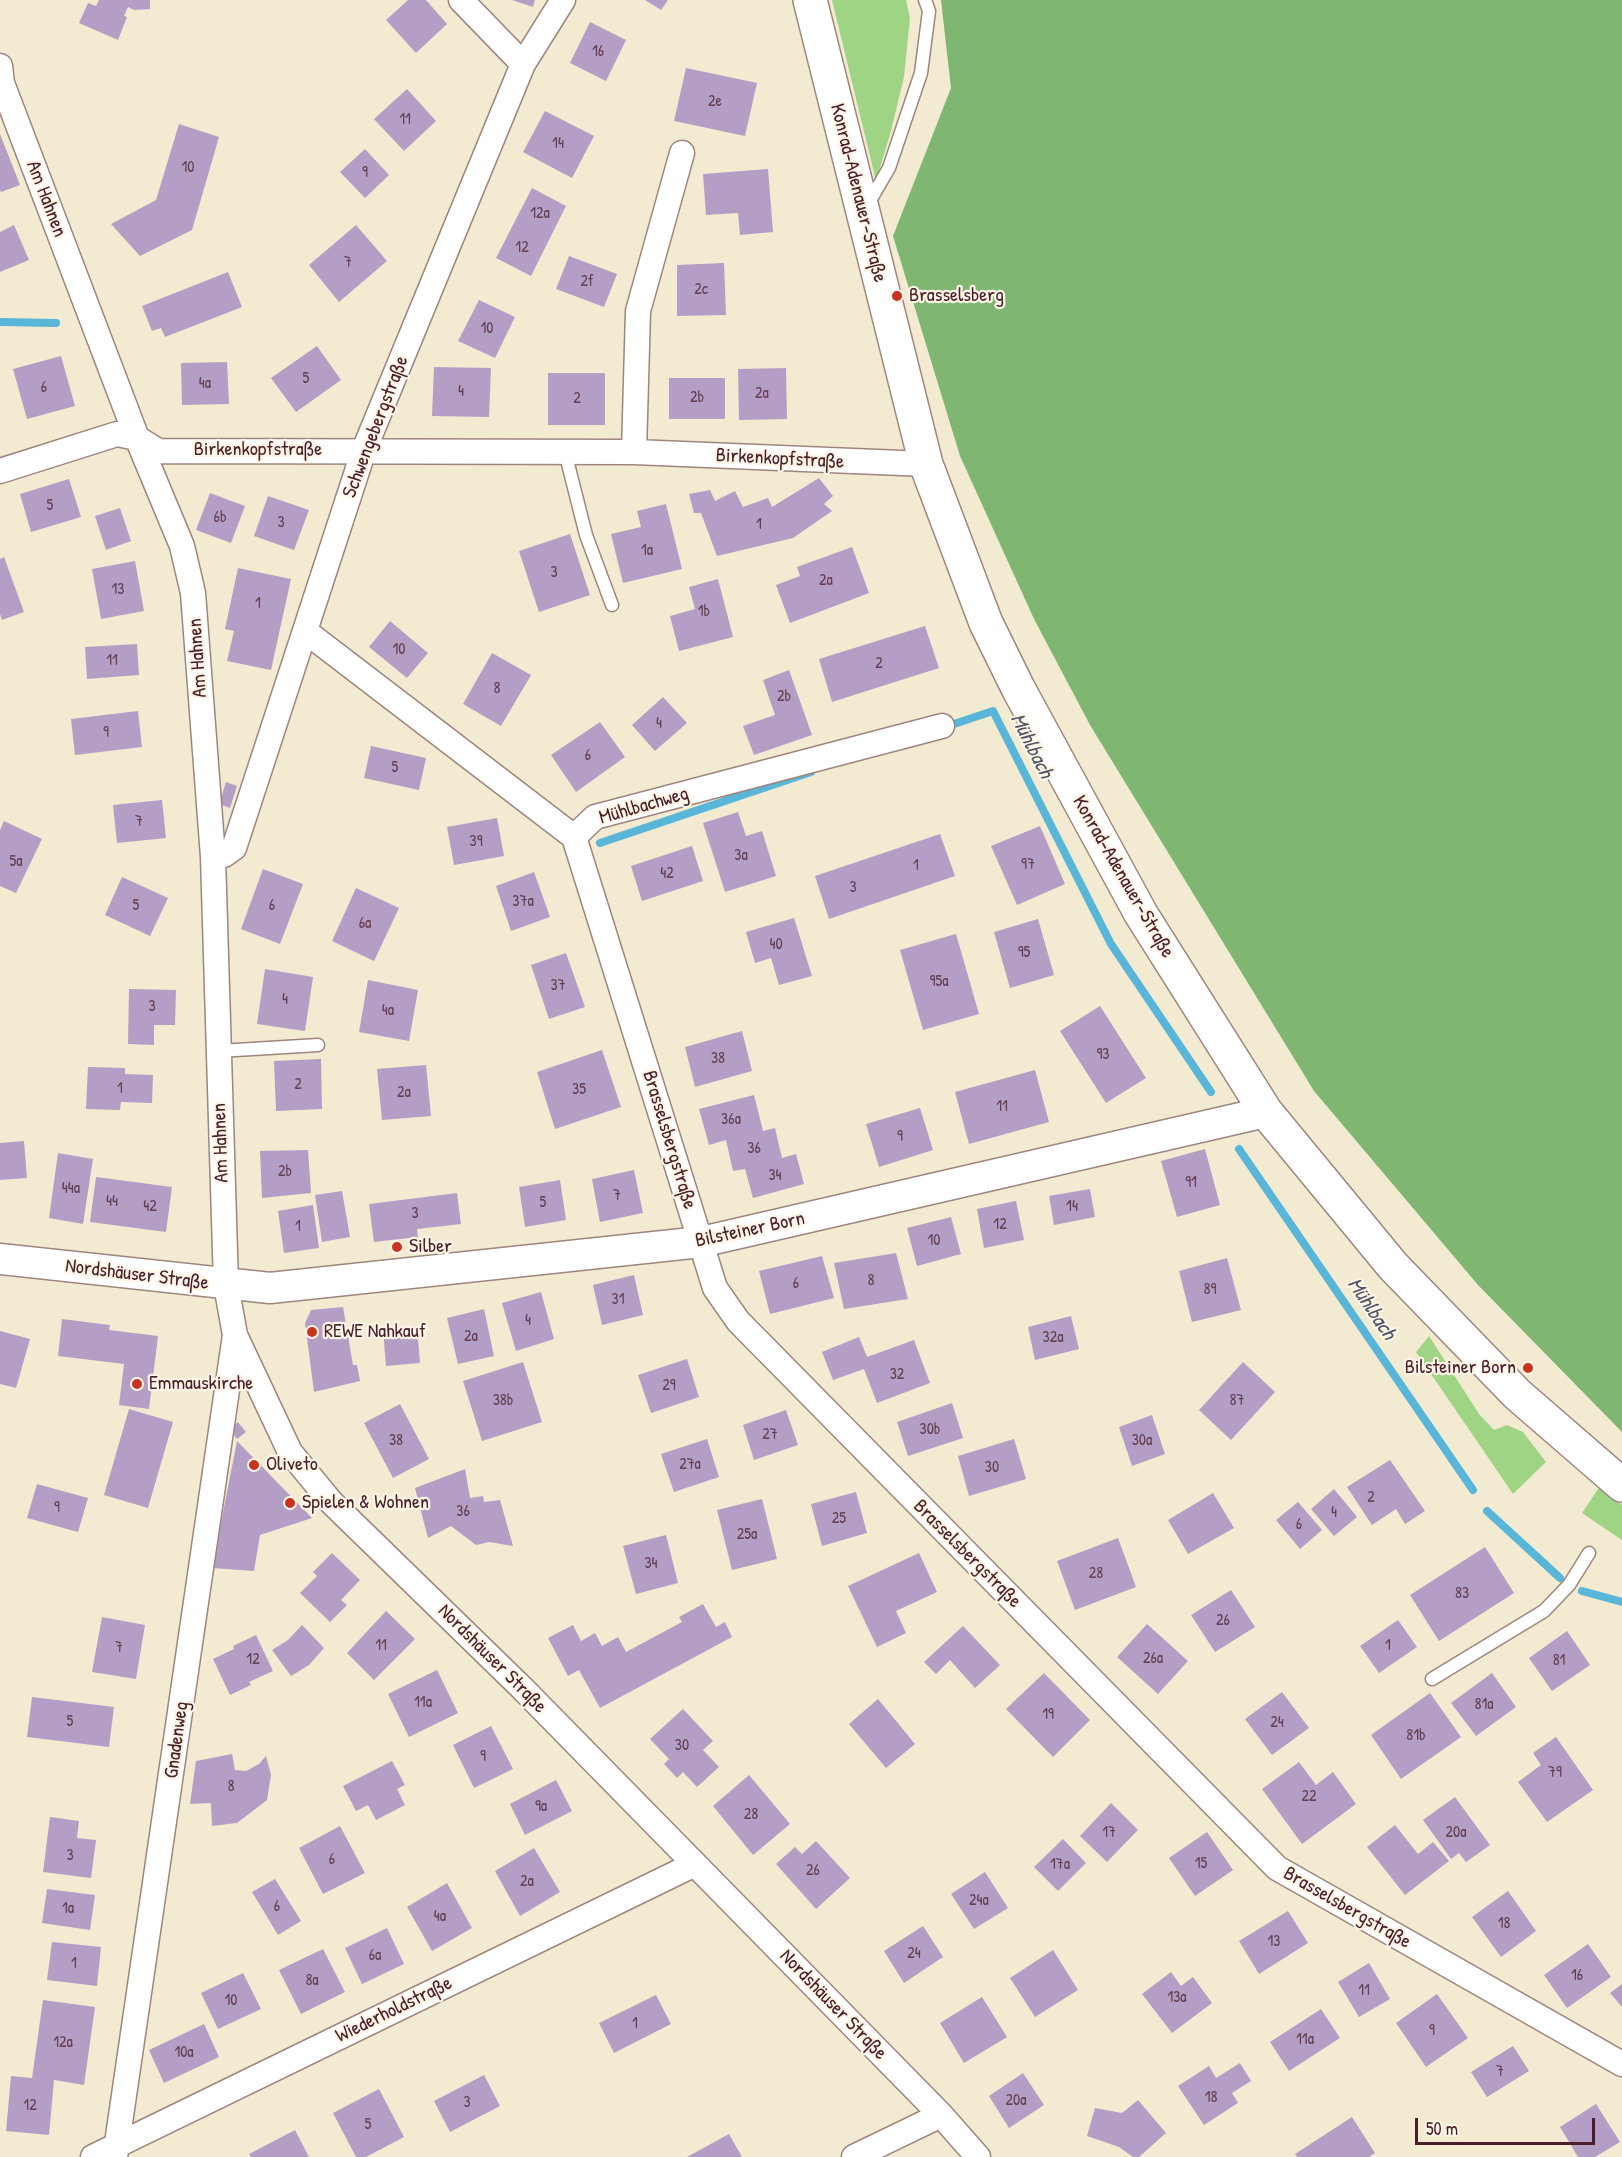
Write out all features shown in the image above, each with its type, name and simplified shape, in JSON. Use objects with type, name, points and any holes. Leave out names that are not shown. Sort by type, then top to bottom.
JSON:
[{"type":"main road","name":"Konrad-Adenauer-Straße","points":[[810,0],[926,464],[986,623],[1018,688],[1141,914],[1266,1112],[1393,1266],[1517,1394],[1622,1485]]},
{"type":"street","points":[[461,0],[523,64]]},
{"type":"street","name":"Schwengebergstraße","points":[[213,857],[224,855],[234,848],[364,450],[523,64],[563,0]]},
{"type":"street","name":"Am Hahnen","points":[[0,66],[2,83],[137,438],[182,546],[194,593],[213,857],[226,1285]]},
{"type":"street","points":[[634,452],[638,311],[682,153]]},
{"type":"street","name":"Birkenkopfstraße","points":[[0,471],[117,434],[137,438],[158,451],[634,452],[926,464]]},
{"type":"street","points":[[306,632],[574,837]]},
{"type":"street","name":"Mühlbachweg","points":[[574,837],[595,818],[942,726]]},
{"type":"street","name":"Brasselsbergstraße","points":[[574,837],[715,1288],[738,1322],[1277,1868],[1622,2064]]},
{"type":"street","name":"Bilsteiner Born","points":[[226,1285],[270,1288],[701,1242],[1266,1112]]},
{"type":"street","name":"Nordshäuser Straße","points":[[0,1259],[226,1285],[235,1335],[290,1452],[331,1502],[523,1689],[941,2115],[978,2157]]},
{"type":"street","name":"Gnadenweg","points":[[117,2151],[235,1335]]},
{"type":"street","name":"Wiederholdstraße","points":[[93,2157],[117,2151],[695,1864]]},
{"type":"street","points":[[854,2157],[941,2115]]},
{"type":"lane","points":[[862,213],[889,168],[921,73],[928,11],[925,0]]},
{"type":"lane","points":[[565,452],[586,535],[612,605]]},
{"type":"lane","points":[[219,1052],[318,1045]]},
{"type":"lane","points":[[1432,1679],[1544,1611],[1562,1593],[1589,1552]]},
{"type":"green space","points":[[832,0],[906,0],[910,18],[904,77],[876,181]]},
{"type":"green space","points":[[941,0],[1622,0],[1622,1432],[1478,1285],[1314,1091],[1090,725],[1034,619],[960,456],[893,236],[951,88]]},
{"type":"green space","points":[[1429,1336],[1479,1414],[1494,1430],[1507,1425],[1523,1432],[1546,1462],[1513,1494],[1416,1352]]},
{"type":"green space","points":[[1600,1486],[1622,1505],[1622,1540],[1582,1513]]},
{"type":"building","points":[[99,0],[150,0],[150,9],[134,10],[128,7],[124,16],[127,17],[118,40],[79,23],[88,3],[96,6]]},
{"type":"building","points":[[408,0],[426,0],[447,24],[416,53],[386,20]]},
{"type":"building","points":[[512,0],[535,0],[533,7]]},
{"type":"building","points":[[645,0],[668,0],[661,10]]},
{"type":"building","points":[[590,22],[626,40],[606,81],[570,63]]},
{"type":"building","points":[[686,68],[757,83],[745,136],[674,121]]},
{"type":"building","points":[[407,89],[436,121],[404,151],[374,119]]},
{"type":"building","points":[[545,111],[594,136],[572,178],[523,152]]},
{"type":"building","points":[[179,124],[219,137],[192,230],[140,256],[111,224],[156,200]]},
{"type":"building","points":[[0,134],[20,185],[1,192],[0,190]]},
{"type":"building","points":[[365,149],[389,175],[365,198],[340,172]]},
{"type":"building","points":[[768,169],[773,232],[740,235],[738,213],[706,215],[703,174]]},
{"type":"building","points":[[532,188],[566,206],[531,276],[496,258]]},
{"type":"building","points":[[14,225],[29,260],[0,272],[0,232]]},
{"type":"building","points":[[356,225],[387,261],[339,302],[309,265]]},
{"type":"building","points":[[569,256],[617,274],[604,307],[556,289]]},
{"type":"building","points":[[724,263],[726,315],[677,316],[677,265]]},
{"type":"building","points":[[228,272],[242,307],[165,337],[161,328],[152,331],[142,306]]},
{"type":"building","points":[[479,300],[515,317],[495,358],[458,341]]},
{"type":"building","points":[[317,346],[341,380],[296,412],[271,378]]},
{"type":"building","points":[[61,356],[75,406],[27,419],[13,369]]},
{"type":"building","points":[[227,362],[229,404],[182,405],[181,363]]},
{"type":"building","points":[[434,367],[491,368],[489,417],[432,416]]},
{"type":"building","points":[[786,368],[787,419],[739,420],[738,369]]},
{"type":"building","points":[[548,373],[605,373],[605,425],[548,425]]},
{"type":"building","points":[[669,378],[725,378],[725,419],[669,419]]},
{"type":"building","points":[[819,478],[833,496],[824,504],[832,511],[793,538],[717,556],[701,513],[694,513],[689,494],[710,490],[715,501],[735,491],[743,507],[768,498],[772,507]]},
{"type":"building","points":[[69,479],[81,517],[31,532],[20,494]]},
{"type":"building","points":[[210,493],[245,506],[231,543],[196,530]]},
{"type":"building","points":[[268,496],[309,510],[294,550],[254,536]]},
{"type":"building","points":[[666,504],[682,569],[623,583],[611,534],[641,527],[637,511]]},
{"type":"building","points":[[120,508],[131,541],[106,550],[95,516]]},
{"type":"building","points":[[570,534],[590,595],[539,612],[519,551]]},
{"type":"building","points":[[852,547],[869,593],[790,623],[776,585],[800,576],[797,567]]},
{"type":"building","points":[[4,557],[24,612],[2,620],[0,614],[0,559]]},
{"type":"building","points":[[135,561],[144,611],[101,619],[92,569]]},
{"type":"building","points":[[238,568],[291,579],[271,670],[227,661],[234,631],[225,629]]},
{"type":"building","points":[[718,579],[733,637],[679,651],[670,616],[695,609],[689,587]]},
{"type":"building","points":[[390,621],[428,653],[407,678],[369,647]]},
{"type":"building","points":[[925,626],[939,668],[832,702],[819,659]]},
{"type":"building","points":[[137,644],[139,675],[87,679],[85,647]]},
{"type":"building","points":[[492,653],[531,675],[501,726],[463,704]]},
{"type":"building","points":[[789,670],[812,735],[754,755],[743,726],[775,715],[763,680]]},
{"type":"building","points":[[663,697],[687,723],[655,751],[632,725]]},
{"type":"building","points":[[138,711],[142,747],[75,755],[71,719]]},
{"type":"building","points":[[600,722],[625,757],[576,792],[551,755]]},
{"type":"building","points":[[371,746],[426,758],[419,790],[364,778]]},
{"type":"building","points":[[226,782],[237,786],[230,808],[219,804]]},
{"type":"building","points":[[162,800],[166,838],[117,843],[113,805]]},
{"type":"building","points":[[738,812],[746,836],[762,831],[776,876],[725,892],[703,823]]},
{"type":"building","points":[[497,818],[504,856],[454,865],[447,827]]},
{"type":"building","points":[[4,821],[42,839],[16,893],[0,886],[0,830]]},
{"type":"building","points":[[1040,826],[1065,884],[1017,905],[991,846]]},
{"type":"building","points":[[940,834],[955,876],[829,919],[815,876]]},
{"type":"building","points":[[692,846],[703,881],[642,901],[631,866]]},
{"type":"building","points":[[263,869],[303,884],[280,944],[241,929]]},
{"type":"building","points":[[534,872],[550,917],[511,931],[496,886]]},
{"type":"building","points":[[122,877],[168,898],[150,936],[105,915]]},
{"type":"building","points":[[356,888],[399,908],[374,961],[332,941]]},
{"type":"building","points":[[794,918],[812,976],[779,985],[771,958],[755,963],[746,932]]},
{"type":"building","points":[[1038,919],[1054,975],[1010,988],[994,932]]},
{"type":"building","points":[[956,934],[979,1014],[923,1030],[900,950]]},
{"type":"building","points":[[566,953],[585,1007],[549,1019],[531,965]]},
{"type":"building","points":[[265,969],[313,977],[305,1031],[257,1024]]},
{"type":"building","points":[[368,980],[418,990],[409,1041],[359,1032]]},
{"type":"building","points":[[129,989],[176,990],[175,1025],[154,1025],[154,1045],[128,1044]]},
{"type":"building","points":[[1100,1006],[1146,1078],[1106,1103],[1060,1031]]},
{"type":"building","points":[[742,1031],[752,1071],[695,1087],[685,1047]]},
{"type":"building","points":[[602,1050],[621,1107],[555,1129],[537,1072]]},
{"type":"building","points":[[321,1059],[322,1109],[276,1111],[274,1061]]},
{"type":"building","points":[[426,1065],[431,1116],[382,1120],[377,1069]]},
{"type":"building","points":[[88,1067],[125,1068],[125,1074],[153,1075],[152,1103],[121,1102],[120,1110],[86,1109]]},
{"type":"building","points":[[1035,1070],[1049,1122],[969,1144],[955,1092]]},
{"type":"building","points":[[754,1095],[763,1131],[775,1128],[782,1158],[796,1154],[804,1184],[753,1198],[745,1169],[733,1171],[726,1140],[709,1145],[699,1109]]},
{"type":"building","points":[[920,1108],[933,1150],[879,1167],[866,1124]]},
{"type":"building","points":[[24,1141],[27,1178],[0,1180],[0,1143]]},
{"type":"building","points":[[1205,1149],[1220,1205],[1177,1217],[1161,1161]]},
{"type":"building","points":[[308,1150],[311,1193],[262,1198],[260,1151]]},
{"type":"building","points":[[58,1153],[93,1159],[83,1224],[49,1218]]},
{"type":"building","points":[[634,1170],[643,1213],[600,1222],[592,1179]]},
{"type":"building","points":[[96,1177],[172,1187],[166,1232],[90,1222]]},
{"type":"building","points":[[560,1180],[566,1220],[525,1227],[519,1187]]},
{"type":"building","points":[[1090,1189],[1095,1217],[1054,1225],[1049,1196]]},
{"type":"building","points":[[342,1191],[350,1237],[322,1242],[315,1195]]},
{"type":"building","points":[[457,1193],[461,1224],[417,1229],[418,1237],[374,1242],[369,1204]]},
{"type":"building","points":[[1016,1201],[1024,1240],[984,1248],[977,1209]]},
{"type":"building","points":[[313,1205],[319,1248],[284,1253],[278,1211]]},
{"type":"building","points":[[951,1217],[961,1254],[917,1266],[907,1228]]},
{"type":"building","points":[[896,1253],[908,1299],[844,1309],[834,1263]]},
{"type":"building","points":[[822,1256],[834,1298],[770,1314],[759,1271]]},
{"type":"building","points":[[1227,1258],[1241,1310],[1192,1322],[1179,1271]]},
{"type":"building","points":[[634,1275],[643,1315],[602,1325],[593,1285]]},
{"type":"building","points":[[541,1292],[554,1339],[516,1351],[502,1303]]},
{"type":"building","points":[[343,1307],[353,1365],[357,1365],[360,1381],[314,1392],[305,1323],[311,1310]]},
{"type":"building","points":[[484,1309],[494,1356],[458,1364],[447,1318]]},
{"type":"building","points":[[1071,1316],[1079,1349],[1035,1360],[1028,1327]]},
{"type":"building","name":"Emmauskirche","points":[[62,1319],[110,1325],[109,1330],[158,1336],[149,1409],[119,1405],[124,1364],[58,1356]]},
{"type":"building","points":[[417,1326],[420,1363],[386,1366],[383,1329]]},
{"type":"building","points":[[0,1331],[30,1339],[16,1388],[0,1384]]},
{"type":"building","points":[[859,1337],[867,1357],[914,1340],[930,1383],[877,1403],[864,1369],[833,1380],[822,1352]]},
{"type":"building","points":[[687,1359],[699,1397],[651,1413],[638,1375]]},
{"type":"building","points":[[523,1362],[542,1422],[482,1441],[463,1381]]},
{"type":"building","points":[[1243,1362],[1275,1392],[1231,1440],[1199,1410]]},
{"type":"building","points":[[952,1403],[963,1438],[908,1456],[897,1422]]},
{"type":"building","points":[[400,1404],[429,1459],[393,1478],[364,1423]]},
{"type":"building","points":[[129,1409],[173,1422],[148,1508],[104,1495]]},
{"type":"building","points":[[786,1410],[798,1445],[754,1460],[743,1425]]},
{"type":"building","points":[[1152,1415],[1165,1454],[1132,1466],[1119,1427]]},
{"type":"building","points":[[238,1422],[246,1432],[237,1439],[229,1429]]},
{"type":"building","points":[[707,1439],[719,1477],[674,1492],[661,1454]]},
{"type":"building","points":[[1014,1439],[1026,1479],[969,1496],[958,1456]]},
{"type":"building","points":[[237,1441],[312,1518],[260,1535],[254,1571],[212,1568]]},
{"type":"building","points":[[1390,1460],[1425,1511],[1405,1524],[1396,1509],[1372,1525],[1347,1487]]},
{"type":"building","points":[[465,1469],[470,1498],[483,1496],[484,1502],[500,1500],[513,1546],[489,1542],[476,1545],[451,1526],[428,1538],[415,1488]]},
{"type":"building","points":[[37,1484],[88,1498],[78,1532],[27,1518]]},
{"type":"building","points":[[1334,1489],[1357,1517],[1334,1536],[1311,1509]]},
{"type":"building","points":[[856,1492],[867,1533],[822,1546],[811,1504]]},
{"type":"building","points":[[1213,1493],[1234,1528],[1188,1554],[1168,1520]]},
{"type":"building","points":[[762,1499],[777,1559],[732,1570],[717,1510]]},
{"type":"building","points":[[1298,1502],[1322,1530],[1300,1549],[1276,1520]]},
{"type":"building","points":[[666,1535],[678,1583],[636,1594],[623,1546]]},
{"type":"building","points":[[1118,1538],[1136,1587],[1075,1610],[1057,1561]]},
{"type":"building","points":[[1485,1547],[1514,1593],[1439,1641],[1410,1595]]},
{"type":"building","points":[[332,1553],[360,1580],[341,1600],[347,1605],[330,1622],[300,1593],[317,1576],[313,1572]]},
{"type":"building","points":[[919,1553],[937,1592],[896,1611],[906,1633],[877,1647],[848,1586]]},
{"type":"building","points":[[1231,1590],[1255,1627],[1215,1652],[1191,1615]]},
{"type":"building","points":[[703,1604],[716,1627],[725,1622],[732,1637],[600,1708],[579,1670],[568,1676],[548,1638],[573,1625],[581,1641],[595,1633],[602,1646],[618,1637],[626,1652],[682,1622],[679,1617]]},
{"type":"building","points":[[386,1611],[415,1639],[374,1680],[347,1653]]},
{"type":"building","points":[[102,1617],[145,1625],[136,1679],[92,1672]]},
{"type":"building","points":[[1398,1620],[1417,1647],[1379,1673],[1360,1646]]},
{"type":"building","points":[[1147,1624],[1188,1661],[1158,1694],[1117,1657]]},
{"type":"building","points":[[302,1625],[324,1648],[309,1665],[291,1676],[272,1650],[288,1640]]},
{"type":"building","points":[[963,1626],[1000,1665],[975,1688],[950,1660],[936,1674],[924,1662]]},
{"type":"building","points":[[1567,1631],[1590,1665],[1552,1691],[1529,1658]]},
{"type":"building","points":[[256,1635],[273,1671],[249,1682],[251,1685],[230,1695],[213,1659]]},
{"type":"building","points":[[437,1670],[458,1713],[409,1737],[388,1694]]},
{"type":"building","points":[[1044,1673],[1090,1720],[1053,1757],[1006,1709]]},
{"type":"building","points":[[1492,1673],[1516,1707],[1476,1736],[1451,1703]]},
{"type":"building","points":[[1282,1692],[1309,1728],[1272,1755],[1245,1719]]},
{"type":"building","points":[[1430,1693],[1461,1737],[1401,1779],[1371,1735]]},
{"type":"building","points":[[32,1697],[114,1707],[109,1747],[27,1737]]},
{"type":"building","points":[[878,1699],[915,1744],[886,1768],[849,1724]]},
{"type":"building","points":[[683,1709],[713,1741],[703,1750],[719,1767],[697,1787],[683,1772],[677,1778],[664,1764],[669,1759],[650,1739]]},
{"type":"building","points":[[491,1726],[513,1769],[474,1788],[453,1745]]},
{"type":"building","points":[[1556,1737],[1593,1790],[1547,1822],[1518,1782],[1541,1765],[1533,1753]]},
{"type":"building","points":[[232,1754],[235,1770],[246,1771],[259,1764],[266,1756],[271,1775],[267,1800],[237,1823],[212,1826],[211,1803],[190,1804],[196,1761]]},
{"type":"building","points":[[392,1761],[405,1785],[397,1789],[405,1805],[376,1820],[368,1805],[356,1811],[343,1786]]},
{"type":"building","points":[[1299,1762],[1316,1785],[1333,1772],[1356,1804],[1302,1844],[1262,1789]]},
{"type":"building","points":[[749,1775],[790,1824],[753,1855],[713,1806]]},
{"type":"building","points":[[556,1780],[572,1811],[525,1835],[510,1804]]},
{"type":"building","points":[[1455,1797],[1490,1845],[1466,1862],[1459,1853],[1451,1859],[1423,1820]]},
{"type":"building","points":[[1111,1803],[1138,1830],[1107,1862],[1080,1836]]},
{"type":"building","points":[[50,1817],[79,1821],[77,1838],[96,1840],[91,1878],[43,1872]]},
{"type":"building","points":[[1395,1825],[1418,1854],[1433,1842],[1449,1861],[1405,1895],[1367,1847]]},
{"type":"building","points":[[340,1826],[365,1873],[323,1894],[299,1848]]},
{"type":"building","points":[[1207,1832],[1233,1870],[1195,1896],[1169,1858]]},
{"type":"building","points":[[1063,1839],[1086,1863],[1058,1891],[1034,1867]]},
{"type":"building","points":[[816,1841],[850,1878],[816,1909],[776,1864],[795,1847],[802,1854]]},
{"type":"building","points":[[534,1848],[560,1892],[520,1916],[495,1871]]},
{"type":"building","points":[[985,1872],[1008,1908],[974,1929],[951,1894]]},
{"type":"building","points":[[275,1879],[301,1921],[278,1935],[252,1892]]},
{"type":"building","points":[[447,1883],[472,1928],[432,1951],[407,1907]]},
{"type":"building","points":[[47,1889],[95,1895],[90,1930],[42,1923]]},
{"type":"building","points":[[1508,1891],[1536,1931],[1501,1957],[1472,1917]]},
{"type":"building","points":[[1288,1911],[1308,1943],[1259,1974],[1239,1941]]},
{"type":"building","points":[[923,1926],[943,1957],[904,1983],[884,1951]]},
{"type":"building","points":[[387,1928],[404,1964],[362,1984],[345,1948]]},
{"type":"building","points":[[52,1942],[101,1947],[97,1986],[47,1980]]},
{"type":"building","points":[[1588,1944],[1611,1977],[1567,2008],[1544,1975]]},
{"type":"building","points":[[323,1949],[345,1992],[301,2014],[279,1970]]},
{"type":"building","points":[[1053,1950],[1078,1990],[1035,2017],[1010,1978]]},
{"type":"building","points":[[1369,1963],[1390,1999],[1359,2017],[1338,1982]]},
{"type":"building","points":[[1171,1972],[1181,1986],[1193,1977],[1212,2003],[1172,2033],[1142,1994]]},
{"type":"building","points":[[243,1973],[261,2009],[218,2029],[201,1993]]},
{"type":"building","points":[[1622,1984],[1622,2007],[1610,1993]]},
{"type":"building","points":[[1437,1994],[1468,2038],[1426,2067],[1396,2023]]},
{"type":"building","points":[[656,1995],[671,2024],[614,2053],[599,2023]]},
{"type":"building","points":[[982,1997],[1007,2037],[964,2063],[940,2023]]},
{"type":"building","points":[[43,2000],[95,2007],[84,2085],[54,2080],[49,2135],[6,2131],[11,2076],[32,2078]]},
{"type":"building","points":[[1321,2009],[1340,2038],[1289,2071],[1270,2042]]},
{"type":"building","points":[[204,2024],[219,2057],[164,2083],[149,2050]]},
{"type":"building","points":[[1513,2046],[1529,2071],[1487,2097],[1471,2072]]},
{"type":"building","points":[[1240,2063],[1251,2081],[1232,2093],[1238,2103],[1204,2125],[1178,2086],[1209,2066],[1216,2078]]},
{"type":"building","points":[[1023,2073],[1044,2105],[1009,2128],[989,2096]]},
{"type":"building","points":[[484,2075],[500,2106],[450,2132],[434,2101]]},
{"type":"building","points":[[379,2089],[404,2137],[366,2157],[356,2157],[333,2113]]},
{"type":"building","points":[[1138,2100],[1166,2133],[1139,2157],[1133,2157],[1119,2147],[1087,2136],[1095,2108],[1122,2113]]},
{"type":"building","points":[[1596,2104],[1620,2142],[1595,2157],[1578,2157],[1560,2127]]},
{"type":"building","points":[[1352,2117],[1375,2153],[1369,2157],[1297,2157],[1295,2154]]},
{"type":"building","points":[[295,2130],[309,2157],[251,2157],[249,2154]]},
{"type":"building","points":[[729,2134],[742,2157],[687,2157]]},
{"type":"waterway","name":"Mühlbach","points":[[0,322],[56,323]]},
{"type":"waterway","name":"Mühlbach","points":[[945,727],[993,711],[1111,944],[1211,1092]]},
{"type":"waterway","name":"Mühlbach","points":[[600,843],[811,772]]},
{"type":"waterway","name":"Mühlbach","points":[[1239,1149],[1473,1490]]},
{"type":"waterway","name":"Mühlbach","points":[[1487,1511],[1560,1578]]},
{"type":"waterway","name":"Mühlbach","points":[[1582,1591],[1622,1602]]},
{"type":"place","name":"Brasselsberg","points":[[897,296]]},
{"type":"place","name":"Silber","points":[[397,1247]]},
{"type":"place","name":"REWE Nahkauf","points":[[312,1332]]},
{"type":"place","name":"Bilsteiner Born","points":[[1528,1368]]},
{"type":"place","name":"Emmauskirche","points":[[137,1384]]},
{"type":"place","name":"Oliveto","points":[[254,1465]]},
{"type":"place","name":"Spielen & Wohnen","points":[[290,1503]]}]
